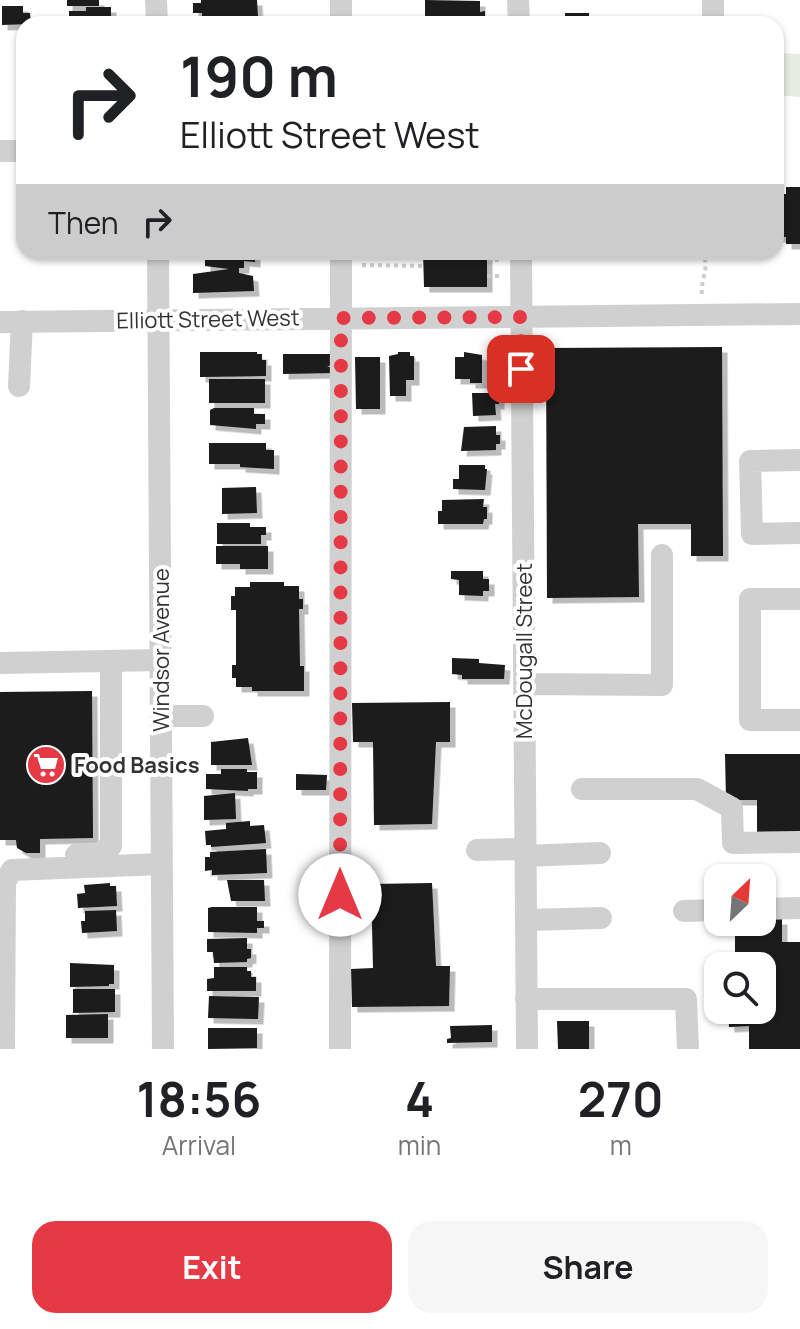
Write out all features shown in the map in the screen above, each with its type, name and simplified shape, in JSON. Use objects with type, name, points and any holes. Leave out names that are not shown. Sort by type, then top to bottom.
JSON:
[{"type":"street","name":"Windsor Avenue","points":[[158,260],[163,1049]]},
{"type":"street","points":[[340,1049],[341,260]]},
{"type":"street","name":"McDougall Street","points":[[514,260],[521,317],[527,1049]]},
{"type":"street","name":"Elliott Street West","points":[[11,321],[800,314]]},
{"type":"street","points":[[11,321],[19,386]]},
{"type":"street","points":[[800,460],[750,461],[752,534],[800,533]]},
{"type":"street","points":[[524,684],[662,685],[662,555]]},
{"type":"street","points":[[800,599],[750,599],[750,720],[800,720]]},
{"type":"street","points":[[0,663],[161,660]]},
{"type":"street","points":[[0,858],[96,855],[111,846],[111,661]]},
{"type":"street","points":[[161,716],[203,716]]},
{"type":"street","points":[[582,789],[697,789],[732,808],[733,843],[800,842]]},
{"type":"street","points":[[477,850],[600,853]]},
{"type":"street","points":[[4,1049],[2,903],[5,882],[12,870],[162,864]]},
{"type":"street","points":[[776,909],[800,908]]},
{"type":"street","points":[[684,911],[704,910]]},
{"type":"street","points":[[526,920],[601,918]]},
{"type":"street","points":[[526,999],[686,999],[688,1049]]},
{"type":"path","points":[[362,260],[423,266]]},
{"type":"path","points":[[702,294],[700,285],[706,272],[706,260]]},
{"type":"path","points":[[487,276],[505,276]]},
{"type":"shaded area","points":[[784,53],[800,54],[800,97],[784,96]]},
{"type":"building","points":[[67,0],[99,0],[99,6],[67,6]]},
{"type":"building","points":[[201,0],[257,0],[258,16],[202,16],[202,13],[193,13],[193,3],[201,3]]},
{"type":"building","points":[[425,0],[480,1],[480,12],[485,11],[485,16],[425,16]]},
{"type":"building","points":[[2,6],[23,6],[23,13],[30,13],[30,16],[16,16],[16,25],[2,25]]},
{"type":"building","points":[[86,7],[111,7],[111,16],[69,16],[69,11],[86,11]]},
{"type":"building","points":[[565,13],[589,13],[589,16],[565,16]]},
{"type":"building","points":[[786,187],[800,187],[800,244],[786,244],[784,237]]},
{"type":"building","points":[[205,260],[255,260],[244,261],[244,268],[239,268],[239,273],[253,276],[254,291],[193,293],[193,274],[229,269],[205,266]]},
{"type":"building","points":[[423,260],[487,260],[487,287],[424,287]]},
{"type":"building","points":[[722,347],[723,556],[691,556],[691,524],[638,524],[639,597],[547,598],[546,348]]},
{"type":"building","points":[[200,352],[257,352],[262,354],[262,360],[266,360],[266,376],[200,377]]},
{"type":"building","points":[[410,352],[410,356],[414,356],[414,380],[406,380],[406,396],[390,396],[389,356]]},
{"type":"building","points":[[464,352],[482,355],[482,383],[455,379],[455,357],[464,357]]},
{"type":"building","points":[[283,354],[331,354],[331,365],[327,367],[333,367],[333,373],[283,374]]},
{"type":"building","points":[[355,357],[380,357],[380,409],[356,409]]},
{"type":"building","points":[[209,379],[265,379],[265,403],[209,403]]},
{"type":"building","points":[[472,393],[495,393],[499,396],[499,404],[495,404],[496,415],[473,416]]},
{"type":"building","points":[[254,408],[254,414],[265,414],[265,424],[256,424],[256,429],[210,425],[210,410]]},
{"type":"building","points":[[496,426],[500,444],[496,444],[496,450],[461,451],[464,427]]},
{"type":"building","points":[[209,443],[266,443],[266,450],[274,450],[274,469],[209,464]]},
{"type":"building","points":[[459,465],[485,465],[485,490],[453,489],[453,479],[459,479]]},
{"type":"building","points":[[256,487],[257,513],[222,514],[222,488]]},
{"type":"building","points":[[484,499],[487,519],[483,524],[438,524],[442,500]]},
{"type":"building","points":[[217,523],[250,523],[250,527],[266,527],[266,535],[261,535],[261,544],[217,544]]},
{"type":"building","points":[[216,546],[268,546],[268,569],[240,569],[240,564],[216,564]]},
{"type":"building","points":[[451,571],[483,571],[483,579],[489,579],[489,591],[483,591],[483,596],[459,595],[459,580],[451,579]]},
{"type":"building","points":[[250,582],[284,582],[284,586],[299,586],[299,599],[303,599],[303,609],[299,609],[300,666],[304,666],[304,691],[252,691],[252,687],[236,687],[232,665],[236,665],[236,610],[231,610],[231,596],[235,596],[235,587],[250,587]]},
{"type":"building","points":[[452,658],[479,659],[479,663],[505,665],[504,679],[462,679],[462,675],[452,674]]},
{"type":"building","name":"Food Basics","points":[[92,691],[93,838],[40,839],[40,853],[26,853],[17,848],[16,840],[0,840],[0,692]]},
{"type":"building","points":[[450,702],[450,742],[436,742],[432,824],[374,825],[373,742],[353,742],[352,703]]},
{"type":"building","points":[[248,738],[252,765],[211,765],[211,742]]},
{"type":"building","points":[[725,754],[800,754],[800,833],[757,833],[757,800],[726,800]]},
{"type":"building","points":[[221,769],[257,772],[257,789],[206,789],[206,774],[221,774]]},
{"type":"building","points":[[296,774],[327,775],[326,790],[296,790]]},
{"type":"building","points":[[235,793],[236,819],[204,820],[204,796]]},
{"type":"building","points":[[250,821],[250,826],[264,825],[266,843],[206,845],[205,831],[226,829],[226,823]]},
{"type":"building","points":[[266,849],[267,873],[212,875],[212,870],[205,871],[205,857],[210,857],[210,852]]},
{"type":"building","points":[[227,880],[264,880],[265,901],[231,901]]},
{"type":"building","points":[[110,883],[110,886],[116,886],[117,906],[78,908],[77,894],[85,893],[84,885]]},
{"type":"building","points":[[432,883],[436,966],[450,966],[449,1006],[352,1007],[351,969],[373,968],[371,884]]},
{"type":"building","points":[[257,907],[257,921],[264,921],[264,928],[257,928],[257,933],[208,932],[208,908]]},
{"type":"building","points":[[116,910],[117,931],[82,933],[81,921],[85,921],[85,911]]},
{"type":"building","points":[[776,919],[782,919],[782,942],[800,942],[800,1049],[749,1049],[749,1026],[729,1027],[729,1024],[776,1024],[776,952],[735,952],[735,936],[776,936]]},
{"type":"building","points":[[247,938],[251,958],[247,962],[214,963],[213,952],[207,952],[207,939]]},
{"type":"building","points":[[70,963],[114,965],[114,984],[70,987]]},
{"type":"building","points":[[214,967],[247,967],[251,977],[256,977],[256,991],[207,991],[207,979],[214,978]]},
{"type":"building","points":[[73,989],[115,989],[115,1012],[73,1013]]},
{"type":"building","points":[[209,996],[259,997],[258,1019],[208,1018]]},
{"type":"building","points":[[108,1014],[108,1038],[66,1038],[66,1015]]},
{"type":"building","points":[[557,1021],[589,1021],[589,1049],[558,1049]]},
{"type":"building","points":[[492,1025],[492,1042],[447,1043],[447,1039],[451,1038],[450,1026]]},
{"type":"building","points":[[208,1028],[257,1028],[257,1048],[208,1049]]},
{"type":"place","name":"Food Basics","points":[[46,765]]},
{"type":"route","points":[[340,895],[341,318],[521,317],[521,369]]}]
